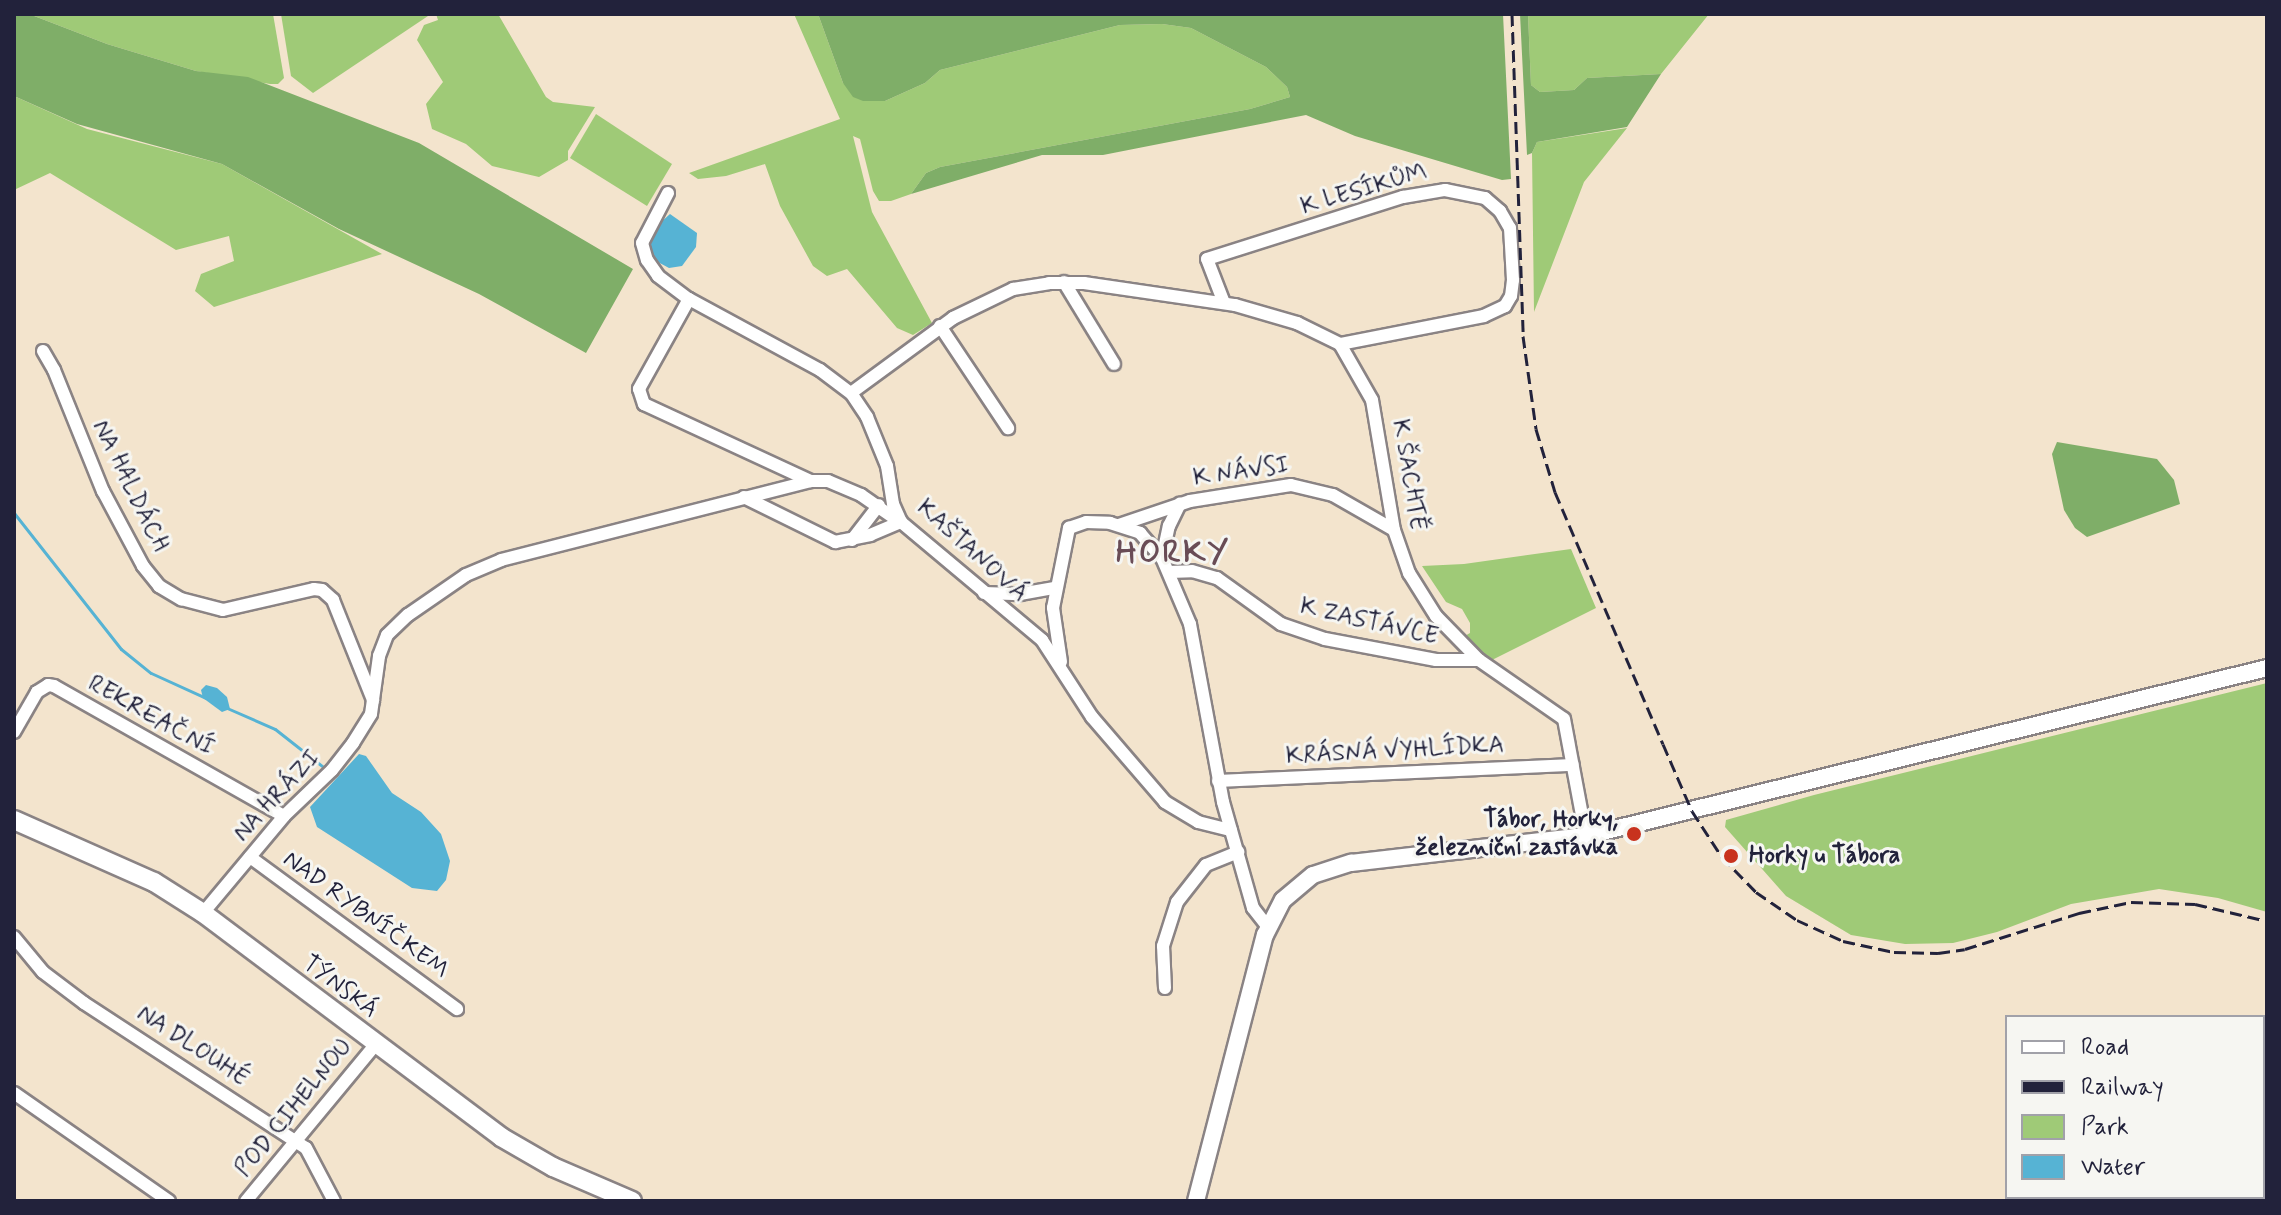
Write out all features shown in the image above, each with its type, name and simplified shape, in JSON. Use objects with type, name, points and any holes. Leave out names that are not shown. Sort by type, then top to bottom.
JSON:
[{"type":"main road","name":"TÝNSKÁ","points":[[14,820],[136,872],[203,913],[501,1137],[553,1167],[632,1201]]},
{"type":"street","name":"K LESÍKŮM","points":[[1224,303],[1207,259],[1403,197],[1445,190],[1485,198],[1500,211],[1510,228],[1511,242],[1513,290],[1505,306],[1484,316],[1340,344]]},
{"type":"street","name":"KAŠTANOVÁ","points":[[668,193],[647,230],[642,248],[658,276],[689,299],[820,370],[851,393],[867,417],[887,466],[893,504],[901,522],[1042,640],[1092,717],[1165,802],[1198,822],[1231,830]]},
{"type":"street","points":[[1064,282],[1114,364]]},
{"type":"street","points":[[851,393],[940,326],[1013,289],[1064,282],[1224,303],[1282,318],[1340,344]]},
{"type":"street","points":[[689,299],[639,389],[644,404],[811,481],[841,486],[879,505],[901,522]]},
{"type":"street","points":[[940,326],[1008,428]]},
{"type":"street","name":"K ŠACHTĚ","points":[[1340,344],[1372,400],[1394,530],[1409,573],[1423,597],[1479,660],[1564,719],[1586,836]]},
{"type":"street","name":"NA HALDÁCH","points":[[43,351],[54,370],[103,491],[149,576],[181,599],[223,610],[314,589],[322,590],[333,600],[373,703]]},
{"type":"street","name":"NA HRÁZI","points":[[203,913],[284,816],[343,758],[364,726],[373,703],[379,656],[387,635],[466,575],[501,560],[811,481]]},
{"type":"street","name":"K NÁVSI","points":[[1062,668],[1052,617],[1054,588],[1069,528],[1086,522],[1119,525],[1180,503],[1219,494],[1300,485],[1333,495],[1394,530]]},
{"type":"street","points":[[744,497],[826,540],[852,540],[901,522]]},
{"type":"street","name":"K NÁVSI","points":[[1162,558],[1169,526],[1180,503]]},
{"type":"street","points":[[852,540],[879,505]]},
{"type":"street","points":[[1119,525],[1140,533],[1162,558],[1169,572],[1198,653],[1218,781],[1231,830],[1253,908],[1268,927]]},
{"type":"street","name":"K ZASTÁVCE","points":[[1169,572],[1200,572],[1217,578],[1281,624],[1325,639],[1446,662],[1479,660]]},
{"type":"street","points":[[984,593],[1020,594],[1054,588]]},
{"type":"street","points":[[1196,1201],[1268,927],[1293,890],[1330,868],[1586,836],[2267,668]]},
{"type":"street","name":"REKREAČNÍ","points":[[14,732],[37,692],[48,685],[54,686],[284,816]]},
{"type":"street","name":"KRÁSNÁ VYHLÍDKA","points":[[1218,781],[1573,765]]},
{"type":"street","points":[[1165,988],[1163,946],[1177,902],[1206,865],[1238,852]]},
{"type":"street","name":"NAD RYBNÍČKEM","points":[[250,857],[457,1009]]},
{"type":"street","name":"NA DLOUHÉ","points":[[14,937],[43,972],[84,1003],[297,1141],[312,1154],[334,1201]]},
{"type":"street","name":"POD CIHELNOU","points":[[246,1201],[376,1044]]},
{"type":"street","points":[[14,1093],[169,1201]]},
{"type":"green space","points":[[14,14],[29,14],[107,44],[196,71],[248,77],[419,143],[633,269],[586,353],[479,294],[339,229],[222,164],[77,124],[14,96]]},
{"type":"green space","points":[[29,14],[273,14],[284,78],[278,84],[270,84],[196,71],[107,44]]},
{"type":"green space","points":[[281,14],[431,14],[313,93],[291,76]]},
{"type":"green space","points":[[436,14],[498,14],[546,97],[553,102],[595,107],[568,151],[568,160],[539,177],[492,166],[466,144],[432,129],[426,104],[443,82],[417,40],[424,25],[438,20]]},
{"type":"green space","points":[[794,14],[818,14],[843,83],[885,101],[925,83],[940,70],[1120,25],[1162,24],[1191,28],[1266,67],[1287,87],[1290,97],[1250,109],[940,167],[926,173],[911,194],[891,201],[879,201],[873,191],[860,139],[853,136],[872,212],[932,323],[913,335],[897,328],[847,269],[827,276],[813,266],[780,206],[765,164],[726,176],[698,179],[689,173],[840,119]]},
{"type":"green space","points":[[818,14],[1503,14],[1511,179],[1502,180],[1355,136],[1306,115],[1103,155],[1042,155],[911,194],[926,173],[940,167],[1250,109],[1290,97],[1287,87],[1266,67],[1191,28],[1162,24],[1120,25],[940,70],[925,83],[885,101],[863,101],[853,97],[843,83]]},
{"type":"green space","points":[[1520,14],[1528,14],[1531,85],[1540,92],[1574,90],[1587,78],[1661,74],[1627,127],[1537,142],[1532,153],[1527,155]]},
{"type":"green space","points":[[1528,14],[1709,14],[1661,74],[1587,78],[1574,90],[1540,92],[1531,85]]},
{"type":"green space","points":[[14,96],[87,129],[222,164],[382,254],[214,307],[195,291],[201,274],[234,261],[229,236],[176,250],[50,173],[14,190]]},
{"type":"green space","points":[[596,114],[672,164],[647,206],[570,158]]},
{"type":"green space","points":[[1627,128],[1584,182],[1534,312],[1532,153],[1537,142]]},
{"type":"green space","points":[[2057,442],[2157,459],[2174,480],[2180,504],[2087,537],[2075,528],[2064,510],[2052,454]]},
{"type":"green space","points":[[1571,549],[1596,608],[1490,661],[1463,637],[1470,633],[1470,623],[1462,609],[1446,602],[1422,566],[1464,564]]},
{"type":"green space","points":[[2267,683],[2267,912],[2218,898],[2159,889],[2071,904],[1997,932],[1953,943],[1905,944],[1851,935],[1786,896],[1725,827],[1726,820],[1814,795]]},
{"type":"water","points":[[670,214],[697,233],[696,247],[682,266],[669,268],[656,261],[647,251],[650,232]]},
{"type":"water","points":[[206,685],[217,688],[227,697],[230,709],[222,712],[203,698],[201,690]]},
{"type":"water","points":[[359,754],[366,756],[392,793],[421,812],[441,834],[450,861],[446,880],[437,891],[412,888],[317,827],[310,807]]},
{"type":"waterway","points":[[14,513],[121,649],[151,673],[206,698]]},
{"type":"waterway","points":[[227,708],[275,729],[322,766]]},
{"type":"railway","points":[[1512,14],[1523,336],[1536,429],[1555,492],[1692,811],[1722,857],[1756,892],[1797,920],[1843,941],[1894,952],[1938,953],[1965,949],[2079,913],[2131,902],[2195,904],[2267,921]]},
{"type":"place","name":"Tábor, Horky, železniční zastávka","points":[[1634,834]]},
{"type":"place","name":"Horky u Tábora","points":[[1731,856]]},
{"type":"district","name":"HORKY","points":[[1173,553]]}]
